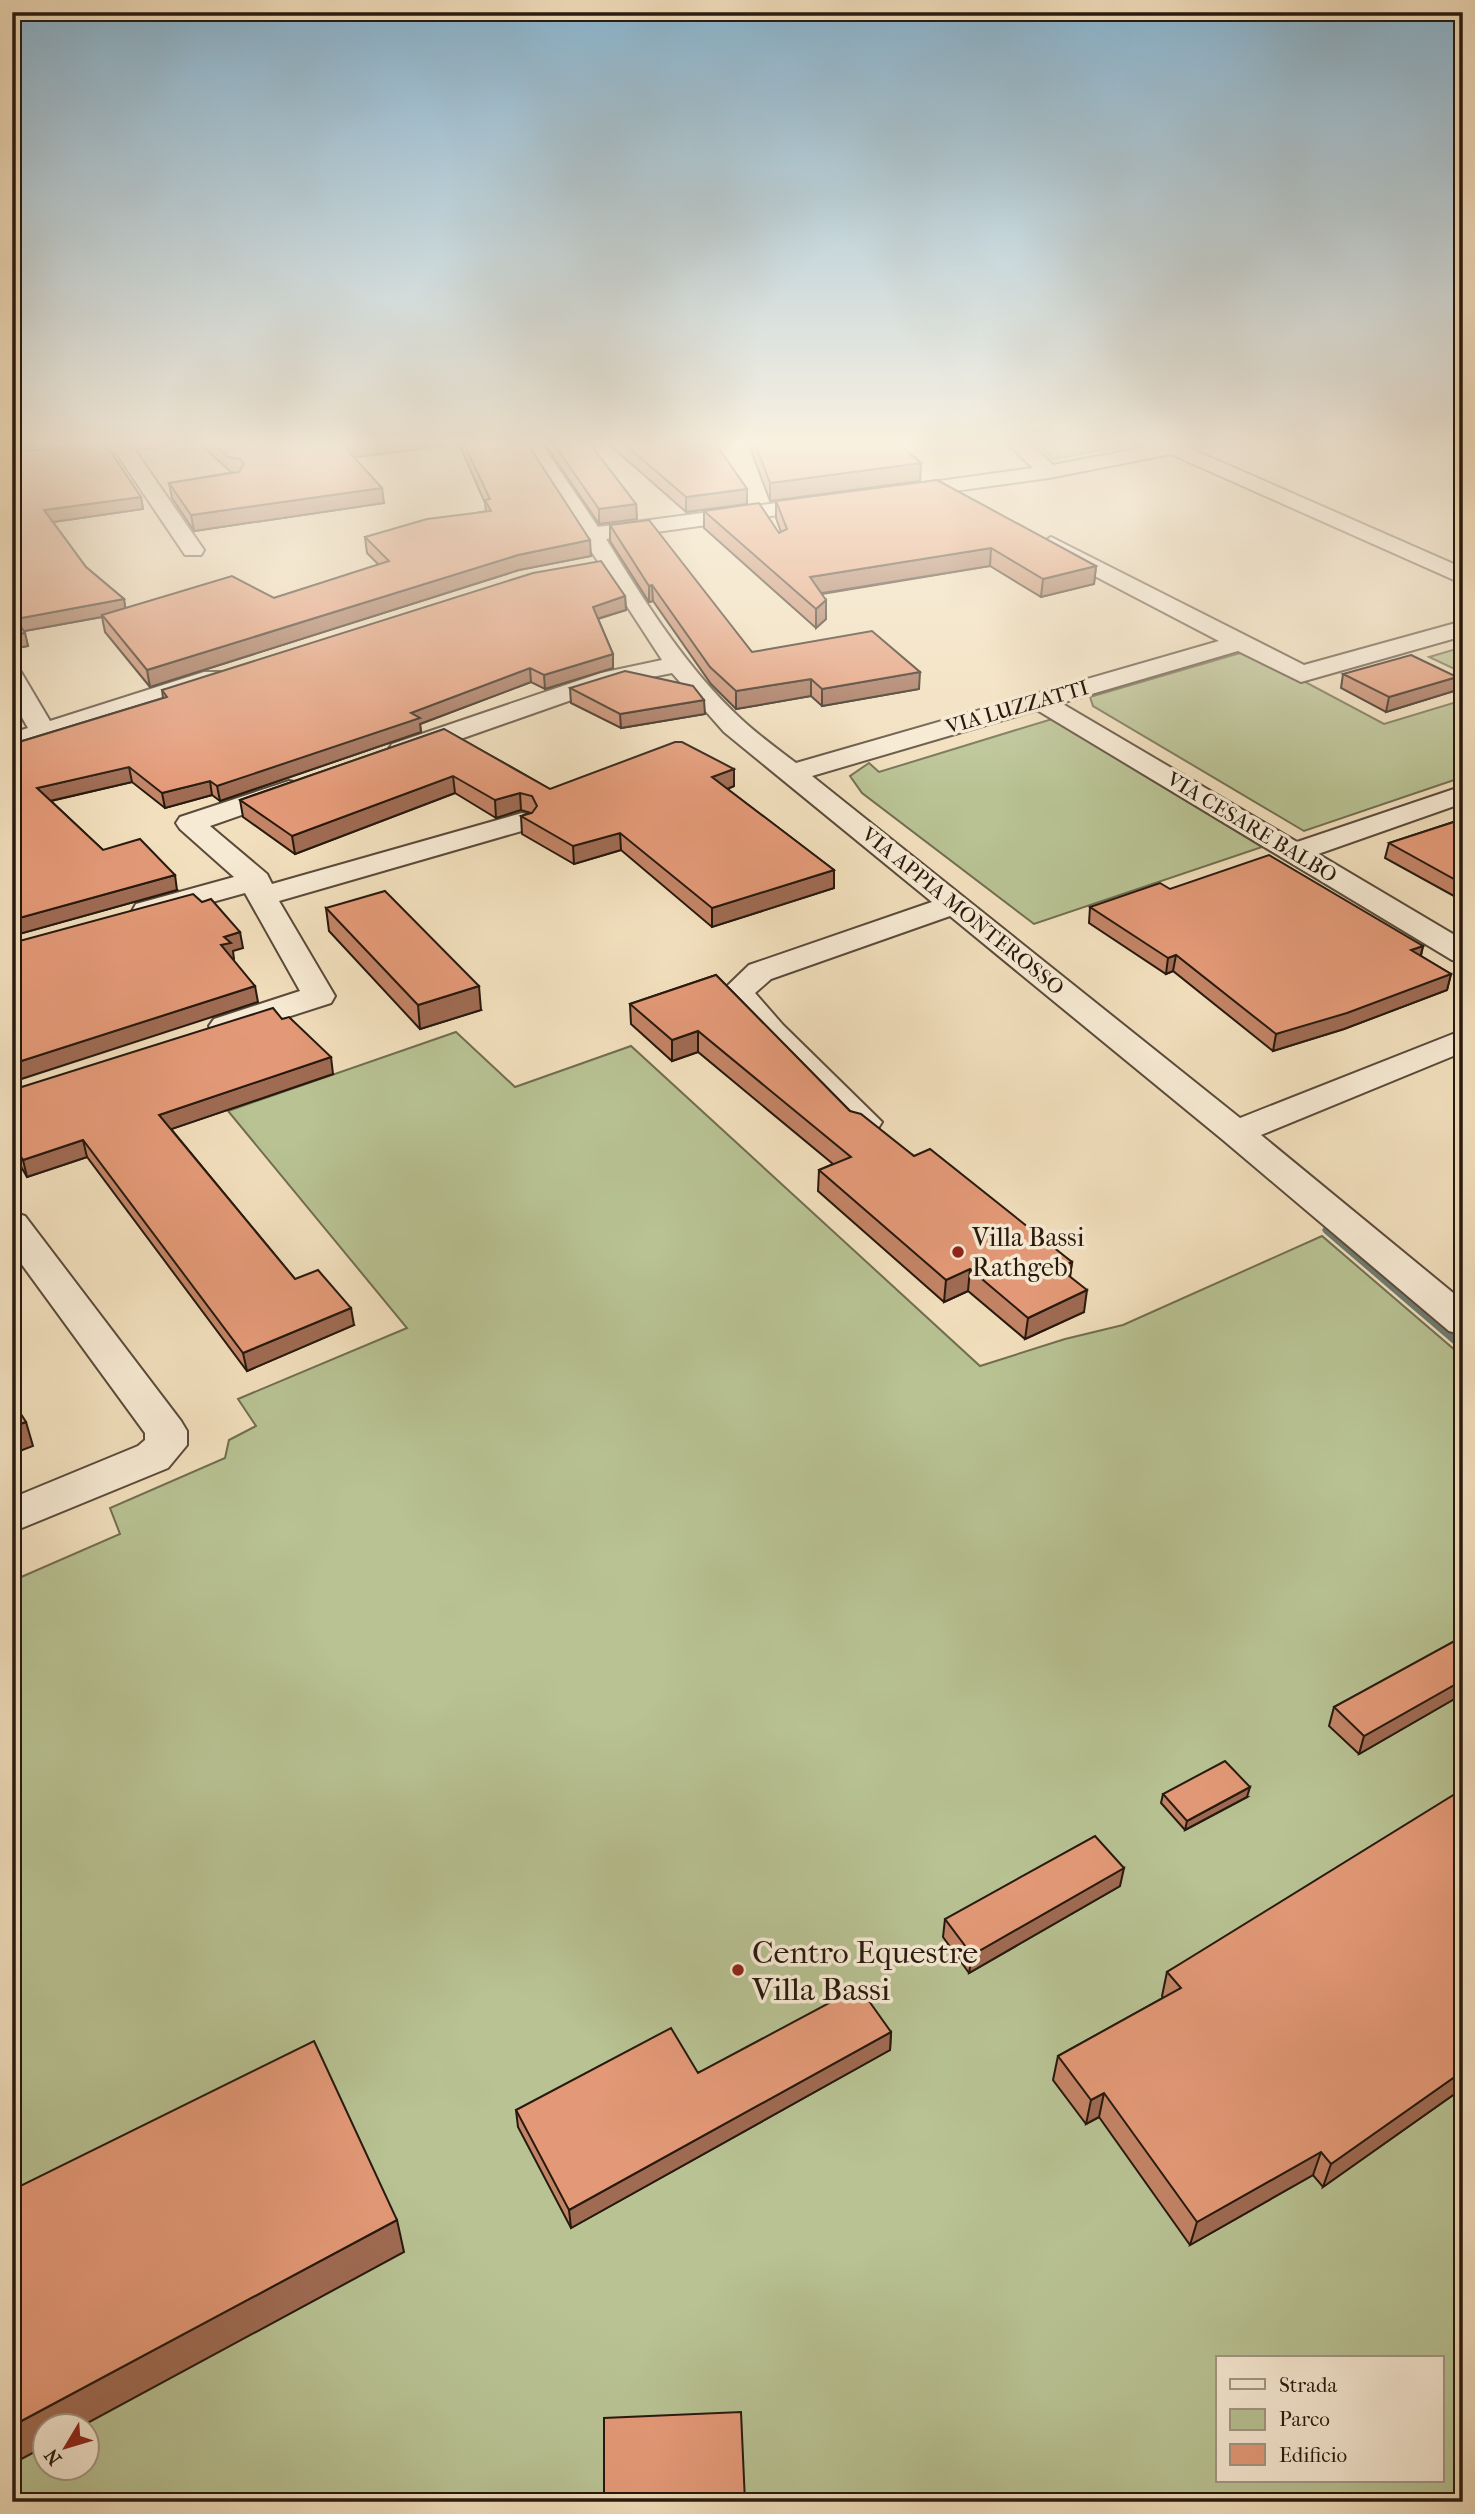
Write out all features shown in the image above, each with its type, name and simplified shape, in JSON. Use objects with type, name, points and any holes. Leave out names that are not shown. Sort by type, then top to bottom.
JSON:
[{"type":"street","name":"VIA APPIA MONTEROSSO","points":[[596,557],[597,564],[704,699],[733,726],[947,907],[1236,1132],[1463,1322]]},
{"type":"street","points":[[1076,557],[1301,674],[1463,628]]},
{"type":"street","points":[[1419,557],[1463,577]]},
{"type":"street","name":"VIA LUZZATTI","points":[[791,773],[1243,642]]},
{"type":"street","points":[[374,760],[610,678],[677,664]]},
{"type":"street","points":[[12,742],[236,670]]},
{"type":"street","points":[[12,677],[50,729]]},
{"type":"street","name":"VIA CESARE BALBO","points":[[1040,701],[1463,953]]},
{"type":"street","points":[[191,1038],[319,996],[259,889],[190,823],[308,782]]},
{"type":"street","points":[[1296,852],[1463,794]]},
{"type":"street","points":[[117,919],[259,889],[522,822]]},
{"type":"street","points":[[864,1122],[771,1031],[737,992],[760,972],[947,907]]},
{"type":"street","points":[[1236,1132],[1463,1040]]},
{"type":"street","points":[[12,1224],[166,1431],[166,1445],[153,1457],[12,1516]]},
{"type":"green space","points":[[1463,647],[1463,673],[1429,657]]},
{"type":"green space","points":[[1247,651],[1384,724],[1463,700],[1463,777],[1304,831],[1093,706],[1090,697]]},
{"type":"green space","points":[[1052,719],[1262,847],[1034,924],[862,793],[850,776],[869,763],[879,772]]},
{"type":"green space","name":"Centro Equestre Villa Bassi","points":[[456,1032],[515,1087],[631,1046],[980,1366],[1065,1339],[1123,1325],[1322,1236],[1463,1357],[1463,2502],[12,2502],[12,1581],[120,1534],[110,1508],[225,1458],[229,1440],[256,1426],[238,1399],[407,1328],[228,1111]]},
{"type":"building","points":[[12,557],[79,557],[86,567],[124,599],[16,619],[25,633],[12,635]]},
{"type":"building","points":[[385,557],[511,557],[147,670],[102,615],[232,576],[274,598],[389,561]]},
{"type":"building","points":[[631,557],[678,557],[752,652],[872,631],[920,672],[822,689],[811,679],[736,691],[710,667],[652,585],[649,586]]},
{"type":"building","points":[[757,557],[933,557],[810,577],[826,600],[816,609]]},
{"type":"building","points":[[1007,557],[1080,557],[1096,566],[1043,579]]},
{"type":"building","points":[[601,561],[625,596],[593,607],[613,654],[544,675],[530,668],[411,713],[420,718],[217,786],[210,781],[162,793],[129,767],[37,788],[103,850],[140,839],[175,875],[12,920],[12,736],[19,742],[167,697],[162,690],[533,573]]},
{"type":"building","points":[[1411,655],[1457,677],[1389,697],[1343,674]]},
{"type":"building","points":[[625,671],[693,686],[704,700],[620,714],[570,688]]},
{"type":"building","points":[[444,729],[550,789],[675,742],[682,742],[734,769],[712,777],[834,870],[712,908],[620,833],[573,846],[521,816],[532,813],[537,806],[532,796],[520,793],[495,800],[453,776],[292,836],[240,800]]},
{"type":"building","points":[[1463,819],[1463,884],[1389,843]]},
{"type":"building","points":[[1269,855],[1423,946],[1411,950],[1451,974],[1347,1013],[1276,1034],[1176,955],[1168,958],[1090,907],[1160,883],[1170,889]]},
{"type":"building","points":[[385,891],[479,986],[418,1005],[326,908]]},
{"type":"building","points":[[193,894],[202,902],[211,899],[240,932],[224,937],[231,943],[221,945],[255,986],[12,1064],[12,943]]},
{"type":"building","points":[[716,975],[850,1111],[861,1114],[914,1156],[930,1149],[1072,1262],[1059,1268],[1087,1290],[1028,1318],[970,1269],[946,1280],[819,1170],[851,1157],[698,1031],[672,1040],[630,1004]]},
{"type":"building","points":[[273,1008],[282,1019],[289,1017],[331,1057],[159,1115],[295,1279],[318,1270],[351,1308],[243,1353],[83,1140],[23,1160],[12,1142],[12,1090]]},
{"type":"building","points":[[12,1400],[26,1422],[12,1427]]},
{"type":"building","points":[[1460,1638],[1463,1640],[1463,1680],[1364,1736],[1334,1707]]},
{"type":"building","points":[[1225,1761],[1250,1787],[1187,1821],[1163,1794]]},
{"type":"building","points":[[1455,1794],[1463,1801],[1463,2071],[1331,2164],[1321,2152],[1197,2222],[1104,2093],[1091,2100],[1058,2056],[1181,1988],[1167,1972]]},
{"type":"building","points":[[1095,1836],[1124,1868],[972,1955],[945,1919]]},
{"type":"building","points":[[859,1987],[891,2032],[569,2210],[516,2110],[671,2028],[698,2073]]},
{"type":"building","points":[[314,2041],[397,2220],[38,2412],[32,2412],[32,2415],[12,2426],[12,2190]]},
{"type":"building","points":[[741,2412],[745,2502],[604,2502],[604,2418]]},
{"type":"waterway","points":[[1329,1230],[1463,1345]]},
{"type":"place","name":"Villa Bassi Rathgeb","points":[[958,1252]]},
{"type":"place","name":"Centro Equestre Villa Bassi","points":[[738,1970]]}]
